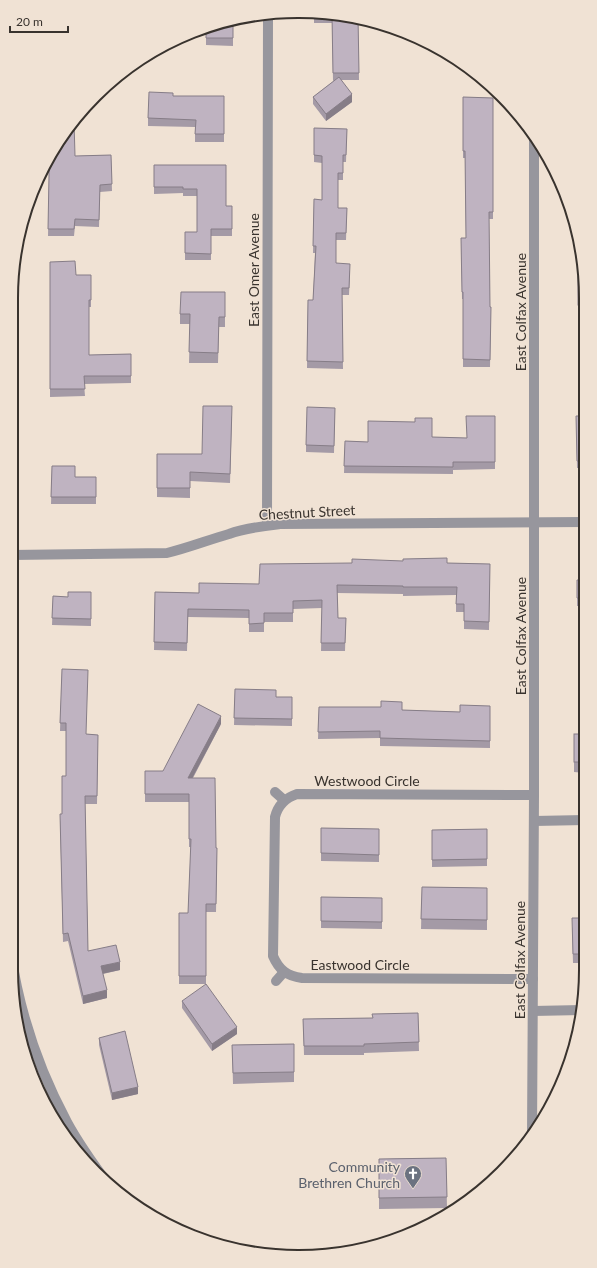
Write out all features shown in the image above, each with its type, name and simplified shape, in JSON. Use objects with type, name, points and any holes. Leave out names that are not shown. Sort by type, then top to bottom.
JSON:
[{"type":"street","name":"East Omer Avenue","points":[[267,525],[268,20]]},
{"type":"street","name":"East Colfax Avenue","points":[[532,1125],[534,979],[534,146]]},
{"type":"street","name":"Chestnut Street","points":[[18,555],[167,553],[186,549],[230,533],[267,525],[579,522]]},
{"type":"street","points":[[275,792],[284,800],[277,809],[275,818],[273,956],[277,964],[284,972],[276,981]]},
{"type":"street","name":"Westwood Circle","points":[[284,800],[297,794],[534,795]]},
{"type":"street","points":[[534,821],[579,820]]},
{"type":"street","name":"Eastwood Circle","points":[[284,972],[294,977],[302,978],[534,979]]},
{"type":"street","points":[[20,999],[24,1017],[42,1070],[66,1121],[82,1147]]},
{"type":"street","points":[[533,1011],[576,1010]]},
{"type":"building","points":[[332,20],[358,24],[359,73],[333,73]]},
{"type":"building","points":[[233,26],[233,38],[206,38],[206,34]]},
{"type":"building","points":[[339,77],[352,94],[326,114],[313,97]]},
{"type":"building","points":[[149,92],[173,93],[173,96],[224,96],[224,134],[195,134],[196,120],[148,118]]},
{"type":"building","points":[[463,97],[493,98],[493,212],[489,212],[491,307],[490,360],[463,359],[461,238],[466,238]]},
{"type":"building","points":[[314,128],[347,129],[346,155],[343,155],[343,173],[338,173],[338,208],[347,208],[346,233],[336,233],[336,263],[350,264],[349,288],[342,288],[343,362],[307,361],[308,300],[313,300],[316,246],[313,246],[314,199],[322,200],[322,156],[314,155]]},
{"type":"building","points":[[74,130],[75,156],[111,155],[112,184],[100,185],[99,220],[75,219],[74,229],[48,229],[49,171]]},
{"type":"building","points":[[154,165],[226,165],[226,206],[232,206],[232,229],[211,229],[211,254],[185,253],[185,232],[197,232],[197,189],[183,189],[183,187],[154,187]]},
{"type":"building","points":[[75,261],[76,275],[91,275],[91,300],[89,300],[89,355],[131,354],[131,376],[84,376],[85,389],[50,389],[50,262]]},
{"type":"building","points":[[578,280],[579,305],[578,305]]},
{"type":"building","points":[[181,292],[225,292],[225,317],[219,317],[218,353],[189,352],[190,314],[180,314]]},
{"type":"building","points":[[203,406],[232,406],[230,474],[190,472],[190,488],[157,488],[157,454],[202,454]]},
{"type":"building","points":[[307,407],[335,408],[334,446],[306,445]]},
{"type":"building","points":[[466,416],[495,416],[495,462],[453,462],[453,467],[344,466],[345,441],[368,442],[368,421],[415,422],[415,418],[432,418],[432,437],[467,438]]},
{"type":"building","points":[[576,416],[579,416],[579,461],[577,461]]},
{"type":"building","points":[[52,466],[75,466],[75,477],[96,477],[96,497],[51,497]]},
{"type":"building","points":[[447,558],[447,563],[490,564],[489,622],[464,621],[464,604],[456,604],[457,587],[337,585],[338,618],[346,618],[345,643],[321,643],[322,600],[293,601],[293,613],[264,613],[264,623],[249,624],[249,610],[188,609],[187,643],[154,642],[155,592],[199,593],[199,583],[259,584],[260,564],[352,563],[352,559],[403,561],[403,559]]},
{"type":"building","points":[[577,580],[579,580],[579,598],[577,598]]},
{"type":"building","points":[[68,592],[91,592],[91,619],[52,618],[53,596],[68,597]]},
{"type":"building","points":[[62,669],[88,670],[86,734],[98,735],[97,796],[85,796],[88,951],[116,945],[120,962],[101,966],[107,990],[83,996],[68,933],[63,934],[60,814],[62,814],[62,776],[66,776],[66,723],[60,723]]},
{"type":"building","points":[[235,689],[276,690],[276,697],[292,697],[292,719],[234,718]]},
{"type":"building","points":[[381,701],[402,702],[402,710],[460,712],[460,705],[490,706],[490,741],[380,738],[380,731],[318,732],[319,707],[381,707]]},
{"type":"building","points":[[198,704],[221,716],[188,778],[215,778],[217,848],[216,904],[206,904],[206,976],[179,976],[179,913],[188,913],[191,839],[189,839],[189,794],[145,794],[145,771],[163,771]]},
{"type":"building","points":[[574,734],[579,734],[579,762],[574,762]]},
{"type":"building","points":[[321,828],[379,829],[379,855],[321,853]]},
{"type":"building","points":[[487,829],[487,859],[432,860],[432,830]]},
{"type":"building","points":[[422,887],[487,888],[487,920],[421,919]]},
{"type":"building","points":[[321,897],[382,898],[382,922],[321,921]]},
{"type":"building","points":[[572,918],[579,918],[579,954],[573,954]]},
{"type":"building","points":[[206,984],[237,1027],[212,1044],[182,1001]]},
{"type":"building","points":[[418,1013],[419,1042],[364,1044],[364,1046],[304,1046],[303,1019],[373,1018],[372,1014]]},
{"type":"building","points":[[125,1031],[138,1087],[112,1093],[99,1038]]},
{"type":"building","points":[[294,1044],[294,1072],[233,1073],[232,1045]]},
{"type":"building","name":"Community Brethren Church","points":[[446,1158],[447,1197],[379,1198],[379,1159]]},
{"type":"place","name":"Community Brethren Church","points":[[413,1189]]}]
